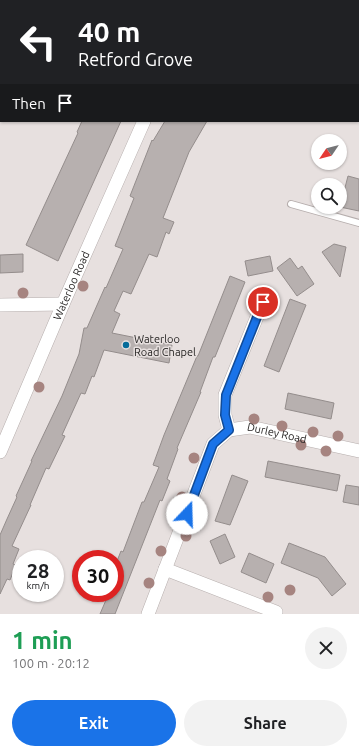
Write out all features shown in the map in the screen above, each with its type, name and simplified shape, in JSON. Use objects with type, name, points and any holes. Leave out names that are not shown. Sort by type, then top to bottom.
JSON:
[{"type":"street","name":"Waterloo Road","points":[[0,452],[63,304],[144,122]]},
{"type":"street","points":[[148,614],[213,444],[229,430],[225,415],[226,395],[263,302]]},
{"type":"street","points":[[0,305],[63,304]]},
{"type":"street","name":"Durley Road","points":[[229,430],[250,427],[359,451]]},
{"type":"street","points":[[166,569],[276,612]]},
{"type":"lane","points":[[291,204],[359,223]]},
{"type":"building","points":[[82,122],[121,122],[58,261],[26,245],[78,133],[77,132]]},
{"type":"building","points":[[164,122],[206,122],[189,152],[163,218],[174,222],[169,234],[166,232],[157,257],[149,254],[131,294],[123,291],[114,311],[120,314],[112,333],[172,345],[169,363],[104,350],[94,377],[92,376],[85,394],[81,393],[62,435],[65,436],[49,469],[46,468],[12,546],[19,549],[12,550],[12,575],[10,580],[7,579],[0,594],[0,535],[31,461],[62,396],[79,354],[84,328],[87,328],[123,249],[115,246],[134,198],[130,196],[152,140],[153,141]]},
{"type":"building","points":[[348,176],[359,179],[359,211],[347,208]]},
{"type":"building","points":[[334,244],[346,247],[340,277],[322,252]]},
{"type":"building","points":[[23,254],[23,272],[0,273],[0,255]]},
{"type":"building","points":[[270,256],[273,271],[248,276],[245,261]]},
{"type":"building","points":[[290,258],[298,269],[302,266],[314,284],[297,296],[277,268]]},
{"type":"building","points":[[230,276],[245,282],[177,448],[178,449],[167,479],[170,481],[162,501],[160,500],[124,591],[124,550],[142,502],[144,502],[159,467],[153,465],[164,435]]},
{"type":"building","points":[[290,299],[306,305],[279,372],[264,366]]},
{"type":"building","points":[[288,393],[334,403],[331,419],[285,409]]},
{"type":"building","points":[[268,461],[340,475],[337,491],[265,477]]},
{"type":"building","points":[[232,475],[248,481],[230,525],[215,521]]},
{"type":"building","points":[[346,485],[359,487],[359,505],[343,502]]},
{"type":"building","points":[[225,534],[235,557],[220,564],[210,541]]},
{"type":"building","points":[[289,543],[325,557],[346,584],[332,596],[318,578],[281,563]]},
{"type":"building","points":[[249,553],[274,564],[266,583],[241,572]]},
{"type":"building","points":[[105,602],[120,602],[115,614],[100,614]]},
{"type":"place","name":"Waterloo Road Chapel","points":[[126,345]]},
{"type":"route","points":[[187,514],[213,444],[229,430],[225,415],[226,395],[263,302]]}]
